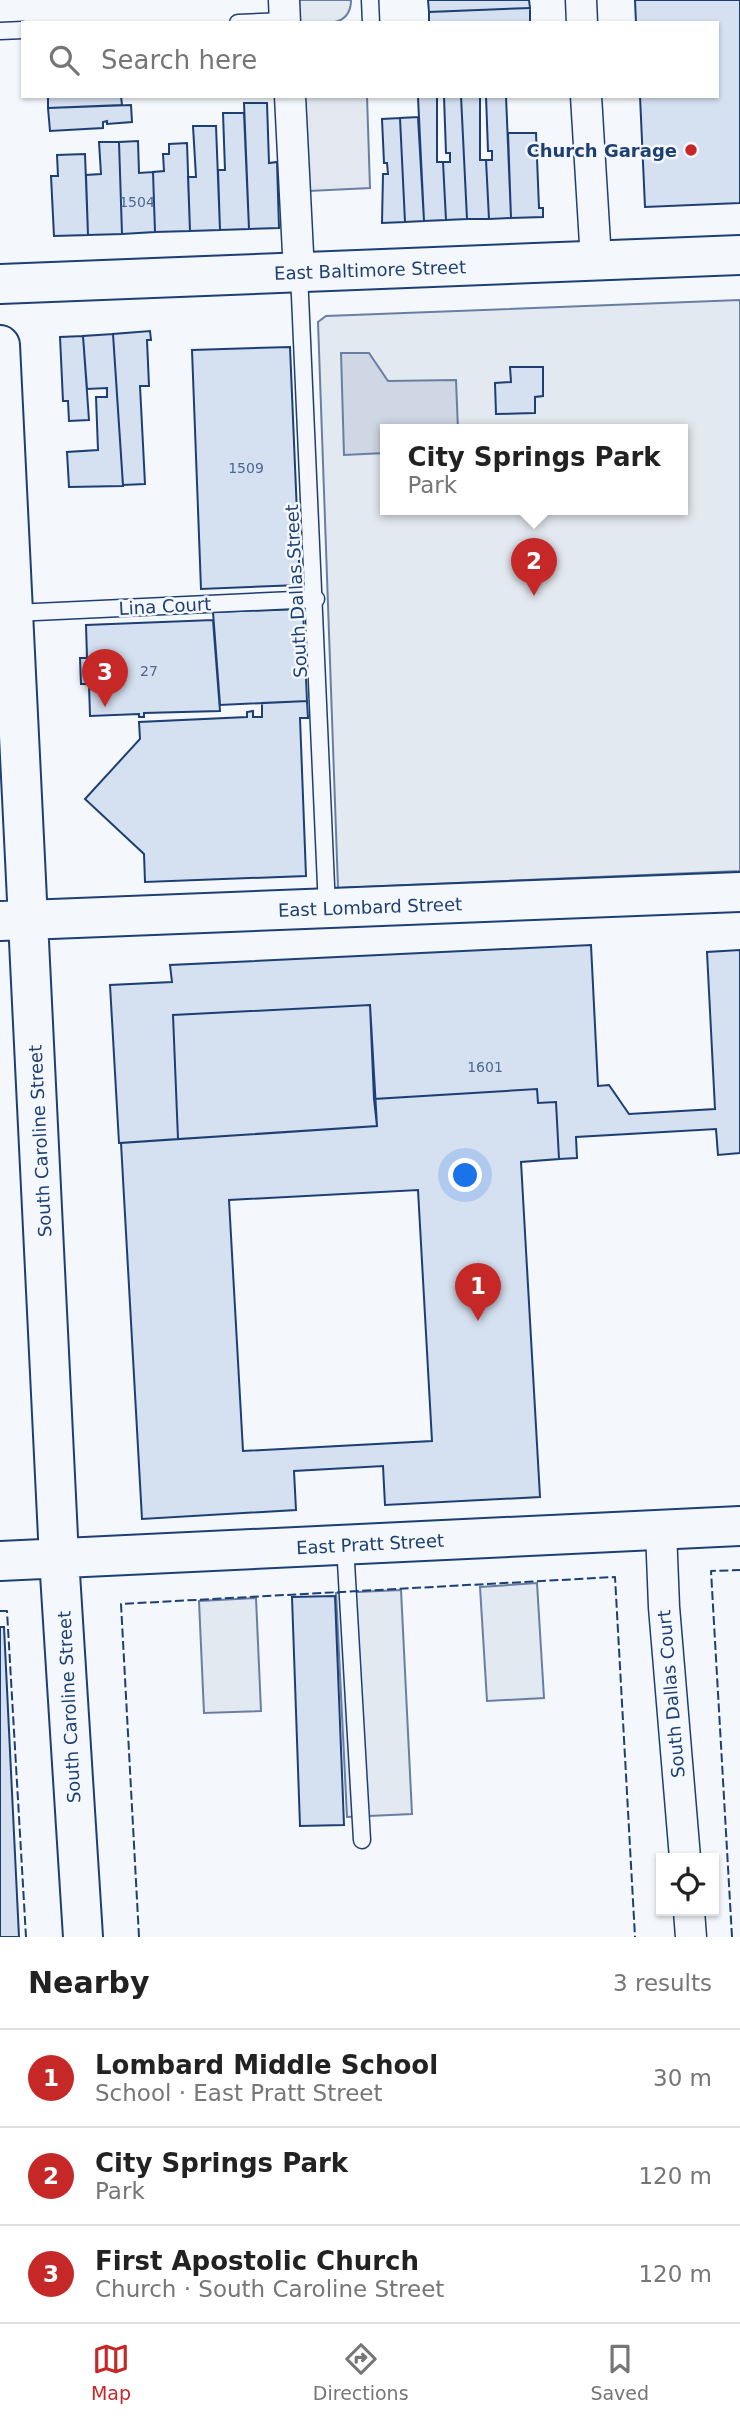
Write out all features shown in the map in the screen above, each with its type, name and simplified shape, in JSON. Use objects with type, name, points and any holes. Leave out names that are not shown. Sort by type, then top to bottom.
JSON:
[{"type":"main road","name":"East Baltimore Street","points":[[0,284],[740,254]]},
{"type":"main road","name":"South Caroline Street","points":[[0,345],[5,519],[14,612],[9,713],[15,921],[83,1937]]},
{"type":"main road","name":"East Lombard Street","points":[[15,921],[740,892]]},
{"type":"main road","name":"East Pratt Street","points":[[0,1561],[740,1526]]},
{"type":"street","points":[[581,0],[582,21]]},
{"type":"street","points":[[290,98],[299,273]]},
{"type":"street","points":[[586,98],[596,260]]},
{"type":"street","name":"South Dallas Court","points":[[661,1530],[664,1607],[685,1853]]},
{"type":"street","points":[[689,1916],[691,1937]]},
{"type":"lane","points":[[370,0],[371,21]]},
{"type":"lane","points":[[250,21],[284,15]]},
{"type":"lane","points":[[0,31],[21,30]]},
{"type":"lane","name":"South Dallas Street","points":[[299,273],[316,599],[327,908]]},
{"type":"lane","name":"Lina Court","points":[[14,612],[316,599]]},
{"type":"lane","points":[[345,1545],[362,1840]]},
{"type":"shaded area","points":[[299,0],[351,0],[350,9],[340,20],[300,21]]},
{"type":"shaded area","points":[[304,98],[367,98],[370,188],[309,191]]},
{"type":"shaded area","points":[[740,300],[740,871],[338,888],[318,322],[326,316]]},
{"type":"shaded area","points":[[341,353],[369,353],[388,381],[456,380],[458,424],[380,424],[380,453],[344,455]]},
{"type":"shaded area","points":[[537,1583],[544,1698],[487,1701],[480,1587]]},
{"type":"shaded area","points":[[401,1590],[412,1814],[347,1817],[336,1593]]},
{"type":"shaded area","points":[[256,1598],[261,1711],[204,1713],[199,1601]]},
{"type":"building","points":[[428,0],[529,0],[530,8],[429,12]]},
{"type":"building","name":"Church Garage","points":[[635,0],[740,0],[740,203],[645,207],[640,98],[719,98],[719,21],[636,21]]},
{"type":"building","points":[[530,8],[530,21],[429,21],[429,12]]},
{"type":"building","points":[[48,98],[121,98],[122,105],[48,108]]},
{"type":"building","points":[[418,98],[437,98],[437,162],[443,162],[446,220],[424,221]]},
{"type":"building","points":[[444,98],[461,98],[467,219],[446,220],[443,162],[450,162],[450,153],[446,153]]},
{"type":"building","points":[[461,98],[480,98],[480,160],[486,160],[489,219],[467,219]]},
{"type":"building","points":[[486,98],[506,98],[511,218],[489,219],[486,160],[492,160],[492,151],[488,151]]},
{"type":"building","points":[[244,103],[267,103],[269,163],[277,162],[279,228],[249,229]]},
{"type":"building","points":[[131,105],[132,122],[107,124],[107,121],[103,122],[103,128],[50,131],[48,108]]},
{"type":"building","points":[[223,113],[244,113],[249,229],[220,230],[218,170],[225,170]]},
{"type":"building","points":[[418,117],[424,221],[405,222],[400,118]]},
{"type":"building","points":[[400,118],[405,222],[382,223],[383,174],[388,174],[387,163],[384,163],[382,119]]},
{"type":"building","points":[[193,126],[216,126],[220,230],[190,231],[188,177],[196,177]]},
{"type":"building","points":[[508,133],[536,133],[539,208],[543,208],[543,217],[511,218]]},
{"type":"building","points":[[138,141],[139,173],[153,172],[155,232],[122,234],[119,142]]},
{"type":"building","points":[[99,142],[119,142],[122,234],[88,235],[86,175],[101,174]]},
{"type":"building","points":[[187,143],[190,231],[155,232],[153,172],[164,171],[163,154],[169,154],[169,144]]},
{"type":"building","points":[[85,154],[88,235],[54,236],[51,176],[58,176],[57,155]]},
{"type":"building","points":[[150,331],[151,340],[147,340],[149,386],[140,386],[145,484],[123,485],[113,334]]},
{"type":"building","points":[[113,334],[123,486],[69,487],[67,452],[98,450],[96,397],[107,397],[107,388],[87,389],[83,336]]},
{"type":"building","points":[[83,336],[89,420],[69,421],[68,401],[63,401],[60,337]]},
{"type":"building","points":[[290,347],[300,585],[201,589],[192,350]]},
{"type":"building","points":[[510,367],[543,367],[543,396],[535,397],[535,413],[496,414],[495,383],[511,382]]},
{"type":"building","points":[[303,609],[307,701],[220,705],[213,612]]},
{"type":"building","points":[[213,620],[220,711],[144,713],[144,717],[139,717],[139,714],[90,716],[89,684],[81,684],[80,658],[87,658],[86,625]]},
{"type":"building","points":[[307,701],[308,718],[300,718],[306,876],[145,882],[144,854],[85,799],[140,739],[139,722],[247,717],[247,712],[253,711],[253,717],[262,717],[262,703]]},
{"type":"building","points":[[591,945],[598,1086],[609,1085],[629,1114],[715,1109],[707,952],[740,950],[740,1153],[718,1155],[716,1129],[576,1137],[577,1158],[559,1159],[556,1102],[538,1103],[537,1089],[374,1099],[370,1005],[173,1015],[178,1139],[119,1143],[110,985],[172,982],[170,965]]},
{"type":"building","points":[[370,1005],[377,1126],[178,1139],[173,1015]]},
{"type":"building","points":[[537,1089],[538,1103],[556,1102],[559,1159],[521,1162],[540,1497],[385,1505],[383,1466],[294,1471],[296,1510],[142,1519],[121,1143],[377,1126],[374,1099]],"holes":[[[418,1190],[432,1441],[243,1451],[229,1200]]]},
{"type":"building","points":[[335,1596],[344,1825],[300,1826],[292,1597]]},
{"type":"building","points":[[0,1627],[4,1627],[19,1937],[0,1937]]},
{"type":"fence","points":[[732,1937],[711,1571],[740,1570]]},
{"type":"fence","points":[[139,1937],[121,1604],[615,1577],[635,1937]]},
{"type":"fence","points":[[0,1611],[7,1611],[26,1937]]},
{"type":"place","name":"Church Garage","points":[[691,150]]},
{"type":"place","name":"City Springs Park","points":[[534,596]]},
{"type":"place","name":"First Apostolic Church","points":[[105,707]]},
{"type":"place","name":"Lombard Middle School","points":[[478,1321]]}]
